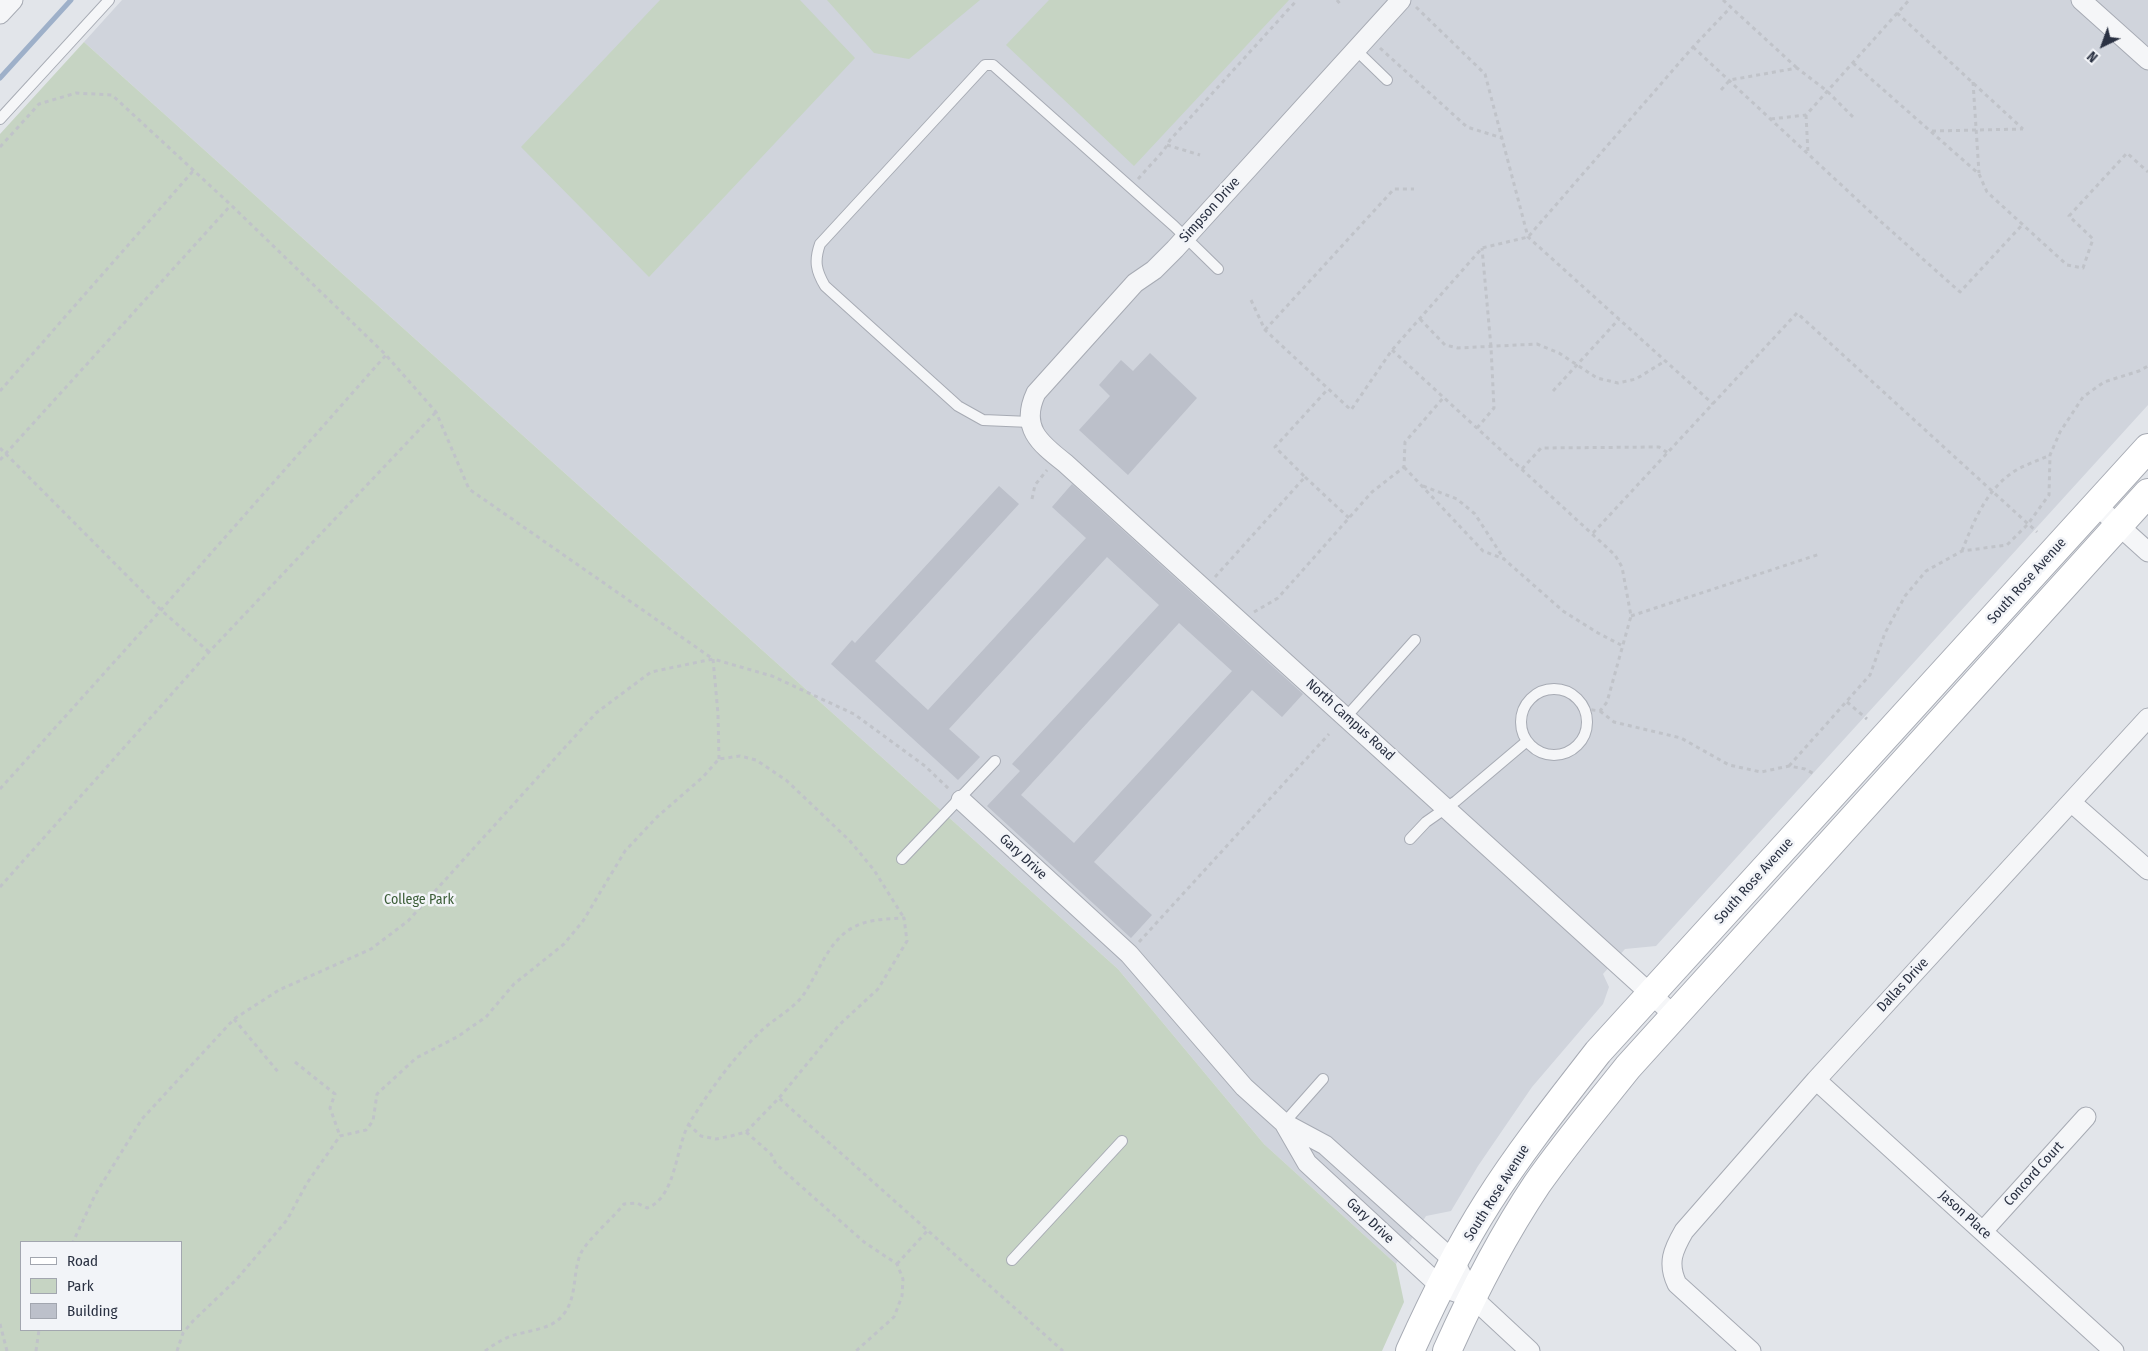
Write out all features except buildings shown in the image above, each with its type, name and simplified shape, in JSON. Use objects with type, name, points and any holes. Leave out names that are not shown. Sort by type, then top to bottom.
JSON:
[{"type":"main road","name":"South Rose Avenue","points":[[1410,1351],[1441,1287],[1487,1204],[1537,1131],[1598,1052],[2148,448]]},
{"type":"main road","points":[[1447,1351],[1473,1298],[1536,1185],[1571,1137],[1616,1082],[1675,1016],[2148,493]]},
{"type":"street","points":[[0,14],[13,0]]},
{"type":"street","points":[[2081,0],[2148,60]]},
{"type":"street","name":"Simpson Drive","points":[[1030,422],[1030,406],[1036,393],[1135,284],[1154,270],[1186,237],[1356,50],[1407,2]]},
{"type":"street","name":"North Campus Road","points":[[1030,422],[1044,446],[1065,462],[1675,1016]]},
{"type":"street","points":[[2096,505],[2148,552]]},
{"type":"street","name":"Dallas Drive","points":[[1751,1351],[1678,1284],[1672,1272],[1672,1260],[1676,1244],[1684,1231],[1816,1080],[2148,718]]},
{"type":"street","name":"Gary Drive","points":[[961,800],[1129,954],[1244,1087],[1284,1123],[1325,1145],[1455,1262],[1473,1298],[1530,1351]]},
{"type":"street","points":[[2071,802],[2148,870]]},
{"type":"street","name":"Jason Place","points":[[1816,1080],[2114,1351]]},
{"type":"street","name":"Concord Court","points":[[1983,1232],[2086,1117]]},
{"type":"street","name":"Gary Drive","points":[[1284,1123],[1307,1163],[1441,1287],[1473,1298]]},
{"type":"lane","points":[[0,119],[109,0]]},
{"type":"lane","points":[[1356,50],[1387,80]]},
{"type":"lane","points":[[1030,422],[983,420],[958,406],[825,286],[817,272],[815,257],[820,244],[985,66],[993,64],[1186,237],[1218,270]]},
{"type":"lane","points":[[1346,716],[1415,640]]},
{"type":"lane","points":[[1560,690],[1579,700],[1585,709],[1588,720],[1586,731],[1582,740],[1570,751],[1555,755],[1544,754],[1527,741],[1523,731],[1524,709],[1538,693],[1560,690]]},
{"type":"lane","points":[[1410,839],[1426,822],[1456,801],[1527,741]]},
{"type":"lane","points":[[902,859],[961,800],[995,761]]},
{"type":"lane","points":[[1284,1123],[1323,1079]]},
{"type":"lane","points":[[1012,1260],[1122,1140]]},
{"type":"path","points":[[1131,187],[1297,0]]},
{"type":"path","points":[[1337,0],[1342,5]]},
{"type":"path","points":[[1723,0],[1797,68],[1827,91],[1855,119]]},
{"type":"path","points":[[1771,119],[1806,114],[1909,0]]},
{"type":"path","points":[[1407,2],[1485,74],[1528,237],[1714,404]]},
{"type":"path","points":[[1251,300],[1265,330],[1351,410],[1392,350],[1482,248],[1528,237],[1693,47],[1731,7]]},
{"type":"path","points":[[1897,13],[2023,129],[1931,131]]},
{"type":"path","points":[[1379,47],[1467,127],[1502,139]]},
{"type":"path","points":[[1693,47],[1960,292],[2023,224]]},
{"type":"path","points":[[1854,63],[1979,174]]},
{"type":"path","points":[[1721,90],[1730,80],[1797,68]]},
{"type":"path","points":[[1973,82],[1979,174],[1987,192],[2067,265],[2083,268],[2092,239],[2069,216],[2127,153],[2148,172]]},
{"type":"path","points":[[0,147],[39,104],[76,93],[112,95],[231,205],[386,355],[436,412],[469,489],[713,659],[772,676],[854,714],[925,766],[961,800]]},
{"type":"path","points":[[1806,114],[1808,153]]},
{"type":"path","points":[[1167,146],[1200,155]]},
{"type":"path","points":[[0,391],[194,170]]},
{"type":"path","points":[[1265,330],[1394,189],[1414,189]]},
{"type":"path","points":[[0,460],[231,205]]},
{"type":"path","points":[[1478,428],[1494,408],[1492,347],[1482,248]]},
{"type":"path","points":[[1593,533],[1798,312],[2037,532]]},
{"type":"path","points":[[1420,319],[1445,345],[1458,348],[1537,344],[1559,353],[1597,378],[1618,383],[1636,380],[1665,361]]},
{"type":"path","points":[[1553,391],[1619,319]]},
{"type":"path","points":[[1392,350],[1593,533],[1615,555],[1622,567],[1631,616],[1621,645],[1607,702],[1600,711]]},
{"type":"path","points":[[0,789],[162,610],[386,355]]},
{"type":"path","points":[[1789,766],[1870,675],[1885,632],[1905,596],[1926,571],[1962,551],[2007,545],[2028,524],[2049,495],[2050,456],[2060,432],[2083,397],[2104,382],[2139,372],[2148,366]]},
{"type":"path","points":[[1328,389],[1275,447],[1348,518]]},
{"type":"path","points":[[1444,398],[1405,442],[1404,467],[1483,551],[1504,559]]},
{"type":"path","points":[[0,887],[209,652],[436,412]]},
{"type":"path","points":[[1522,468],[1542,448],[1659,447],[1668,453]]},
{"type":"path","points":[[0,448],[162,610],[209,652]]},
{"type":"path","points":[[1962,551],[1975,518],[1992,491],[2016,470],[2050,456]]},
{"type":"path","points":[[1253,613],[1278,598],[1372,492],[1404,467]]},
{"type":"path","points":[[1032,499],[1036,485],[1047,470]]},
{"type":"path","points":[[1215,578],[1305,476]]},
{"type":"path","points":[[1420,485],[1457,499],[1475,514],[1504,559],[1563,611],[1621,645]]},
{"type":"path","points":[[1631,616],[1820,554]]},
{"type":"path","points":[[176,1351],[183,1333],[193,1321],[236,1280],[287,1220],[307,1182],[340,1136],[366,1130],[373,1121],[377,1094],[416,1058],[457,1037],[486,1017],[514,984],[564,944],[583,921],[625,851],[657,817],[703,777],[719,758],[718,714],[713,659]]},
{"type":"path","points":[[73,1241],[95,1195],[142,1119],[234,1019],[279,990],[371,948],[408,921],[596,713],[651,672],[713,659]]},
{"type":"path","points":[[1847,702],[1867,719]]},
{"type":"path","points":[[1585,709],[1600,711],[1614,722],[1681,738],[1729,765],[1762,772],[1789,766],[1805,769],[1816,775]]},
{"type":"path","points":[[1129,954],[1329,734]]},
{"type":"path","points":[[688,1124],[701,1136],[716,1139],[746,1132],[779,1098],[838,1026],[878,989],[907,941],[904,918],[874,870],[850,841],[786,780],[756,760],[740,756],[719,758]]},
{"type":"path","points":[[485,1351],[495,1343],[511,1336],[550,1326],[564,1314],[572,1299],[578,1261],[583,1250],[624,1204],[637,1203],[648,1208],[655,1205],[664,1194],[674,1170],[688,1124],[731,1064],[760,1031],[800,999],[832,946],[851,928],[872,920],[904,918]]},
{"type":"path","points":[[234,1019],[279,1073]]},
{"type":"path","points":[[295,1062],[335,1094],[330,1108],[340,1136]]},
{"type":"path","points":[[779,1098],[1063,1351]]},
{"type":"path","points":[[746,1132],[771,1154],[776,1164],[845,1226],[864,1242],[897,1264],[903,1279],[902,1296],[894,1317],[856,1351]]},
{"type":"path","points":[[897,1264],[928,1230]]},
{"type":"path","points":[[0,1324],[7,1351]]},
{"type":"path","points":[[36,1351],[39,1331]]},
{"type":"shaded area","points":[[122,0],[2148,0],[2148,405],[1656,946],[1625,949],[1603,974],[1609,987],[1603,1004],[1532,1087],[1478,1166],[1451,1211],[1426,1216],[1396,1264],[1264,1144],[1118,969],[84,42]]},
{"type":"green space","points":[[660,0],[800,0],[855,58],[649,277],[521,147]]},
{"type":"green space","points":[[827,0],[980,0],[909,59],[874,53]]},
{"type":"green space","points":[[1049,0],[1289,0],[1134,166],[1006,45]]},
{"type":"green space","name":"College Park","points":[[84,42],[1118,969],[1264,1144],[1396,1264],[1404,1302],[1382,1351],[0,1351],[0,134]]},
{"type":"waterway","points":[[0,78],[71,0]]}]
